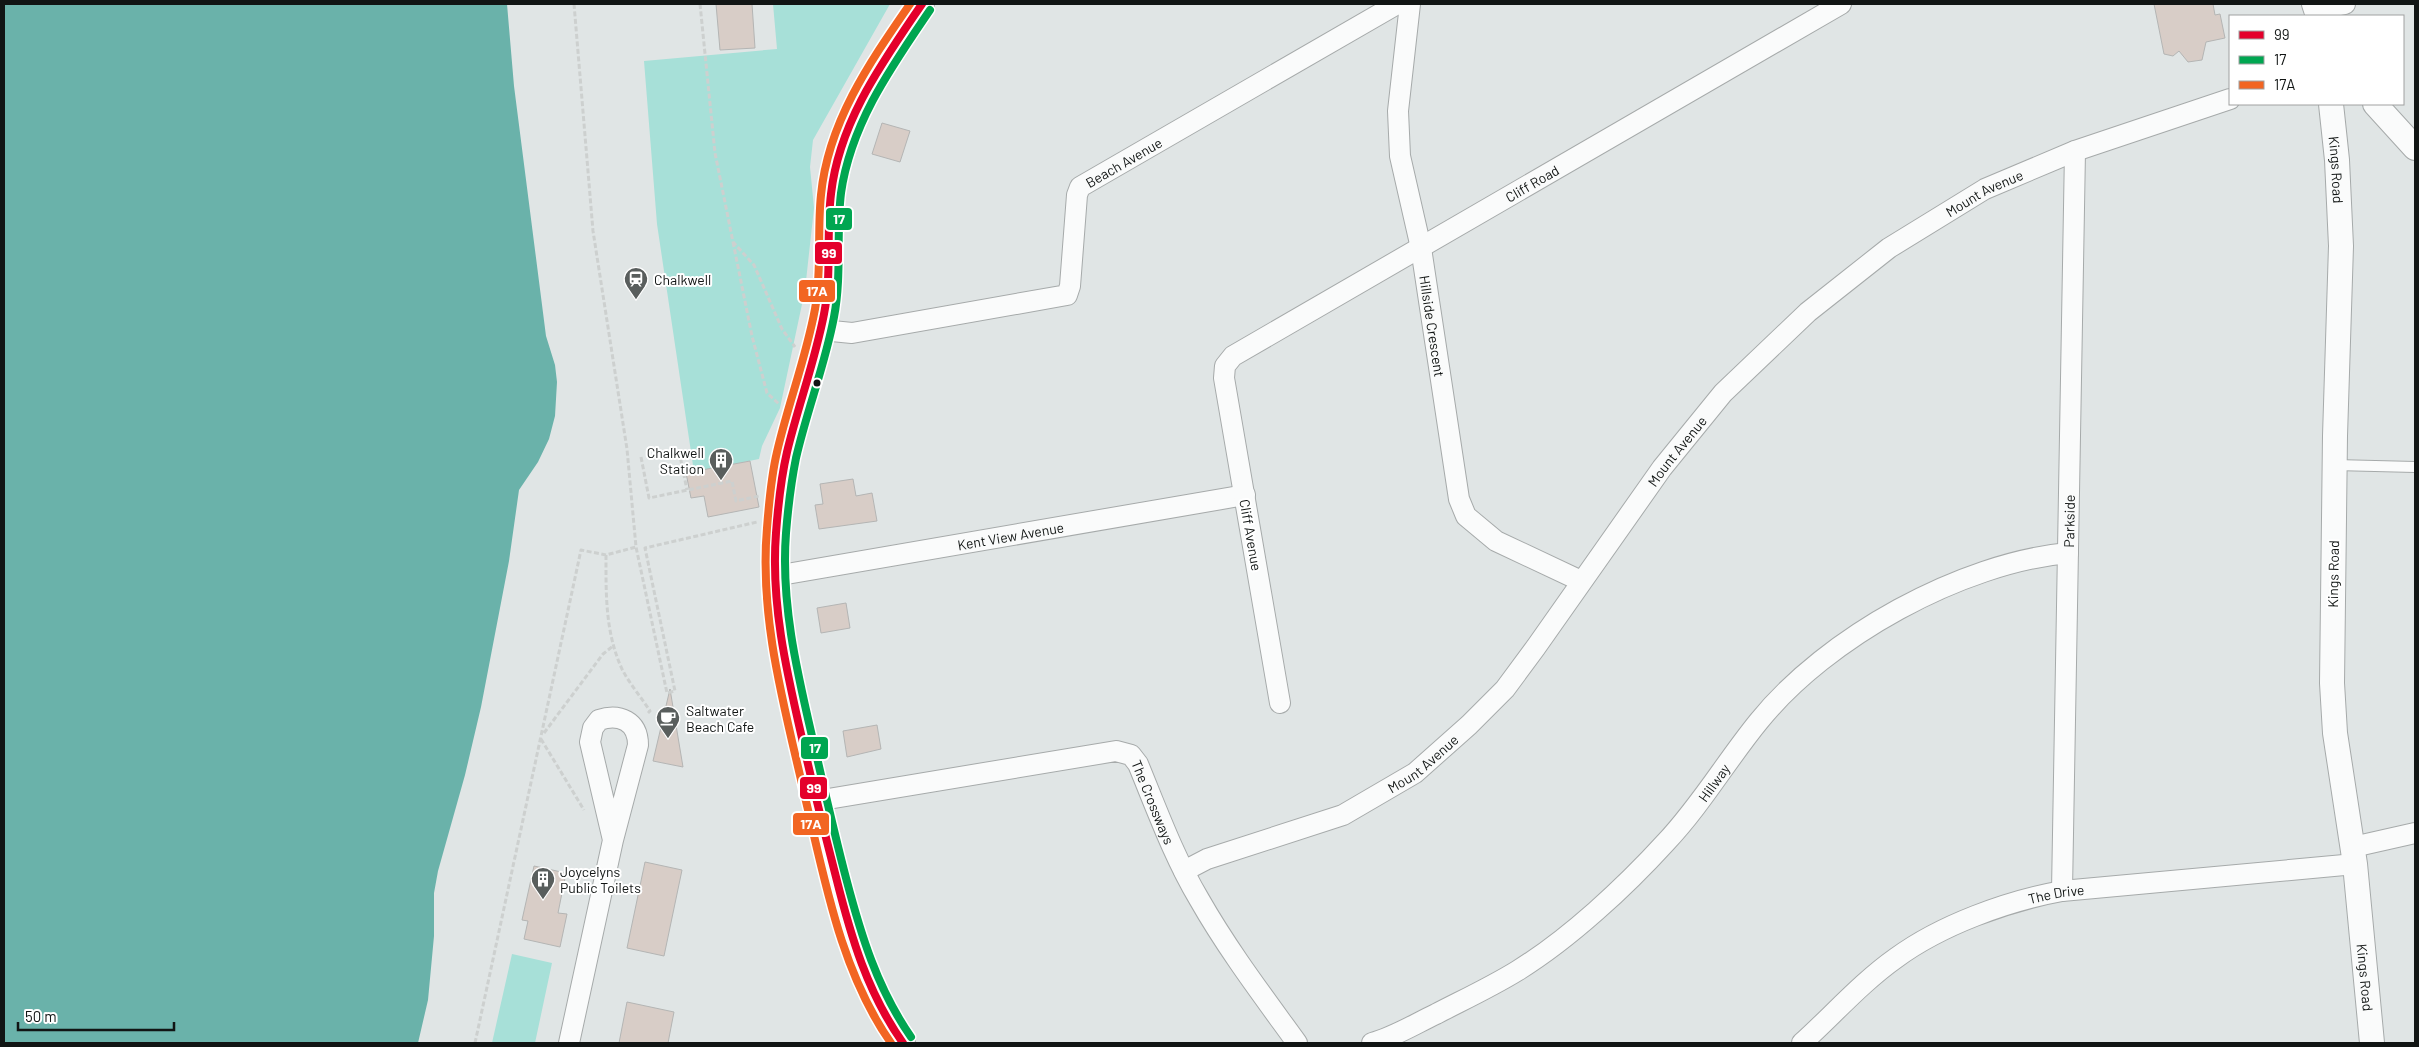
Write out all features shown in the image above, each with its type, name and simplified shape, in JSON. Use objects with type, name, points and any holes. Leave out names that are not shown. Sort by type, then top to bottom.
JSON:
[{"type":"street","points":[[903,1043],[888,1023],[870,991],[860,966],[816,801],[783,644],[775,576],[780,494],[786,460],[822,330],[829,285],[831,191],[839,155],[849,125],[864,92],[922,4]]},
{"type":"street","name":"Beach Avenue","points":[[822,330],[852,333],[1067,295],[1070,286],[1077,195],[1080,187],[1397,4]]},
{"type":"street","name":"Hillside Crescent","points":[[1410,4],[1398,120],[1400,156],[1421,248],[1459,499],[1466,516],[1496,541],[1581,581]]},
{"type":"street","name":"Cliff Road","points":[[1225,366],[1233,356],[1841,4]]},
{"type":"street","points":[[2316,10],[2345,4]]},
{"type":"street","name":"Mount Avenue","points":[[1184,871],[1207,859],[1342,816],[1415,773],[1469,725],[1505,688],[1536,648],[1581,581],[1662,468],[1723,393],[1808,312],[1889,248],[1985,189],[2075,151],[2229,99]]},
{"type":"street","name":"Kings Road","points":[[2331,105],[2341,246],[2335,465],[2332,683],[2334,733],[2354,855],[2372,1043]]},
{"type":"street","points":[[2375,105],[2415,148]]},
{"type":"street","name":"Parkside","points":[[2062,891],[2075,151]]},
{"type":"street","name":"Cliff Avenue","points":[[1225,366],[1224,378],[1280,703]]},
{"type":"street","name":"Kent View Avenue","points":[[775,576],[1245,495]]},
{"type":"street","name":"Hillway","points":[[1372,1043],[1483,991],[1519,970],[1562,939],[1611,896],[1667,842],[1714,783],[1759,721],[1788,688],[1846,643],[1896,610],[1949,585],[1999,567],[2040,556],[2068,553]]},
{"type":"street","points":[[569,1043],[613,840],[638,745],[635,729],[626,720],[617,716],[599,720],[590,735],[613,840]]},
{"type":"street","name":"The Crossways","points":[[816,801],[1116,751],[1131,755],[1138,764],[1184,871],[1222,938],[1297,1043]]},
{"type":"street","name":"The Drive","points":[[1802,1043],[1895,958],[1922,941],[2027,897],[2354,855],[2415,833]]},
{"type":"lane","points":[[2335,465],[2415,467]]},
{"type":"path","points":[[574,4],[593,231],[627,449],[636,547],[667,694],[675,691],[645,548],[750,522]]},
{"type":"path","points":[[700,4],[716,153],[752,336],[767,393]]},
{"type":"path","points":[[733,242],[743,250],[754,265],[782,329],[812,368]]},
{"type":"path","points":[[679,451],[688,490]]},
{"type":"path","points":[[641,457],[649,498],[732,481],[736,501],[780,494]]},
{"type":"path","points":[[475,1043],[581,550],[606,555],[636,547]]},
{"type":"path","points":[[606,555],[606,608],[613,646],[623,670],[650,711],[635,729]]},
{"type":"path","points":[[541,737],[603,654],[613,646]]},
{"type":"path","points":[[541,737],[572,790]]},
{"type":"green space","points":[[773,4],[890,4],[813,140],[810,167],[814,208],[805,290],[780,408],[762,446],[759,459],[694,472],[657,224],[644,61],[777,49]]},
{"type":"green space","points":[[512,954],[552,963],[535,1043],[492,1043]]},
{"type":"water","points":[[4,4],[507,4],[514,86],[546,336],[555,365],[557,382],[555,416],[549,439],[538,462],[519,490],[509,561],[481,707],[465,775],[438,871],[434,893],[434,936],[428,1000],[418,1043],[4,1043]]},
{"type":"building","points":[[716,4],[752,4],[755,48],[720,50]]},
{"type":"building","points":[[2154,4],[2213,4],[2215,15],[2220,14],[2225,38],[2206,42],[2202,60],[2188,62],[2179,51],[2173,56],[2164,54]]},
{"type":"building","points":[[882,123],[910,131],[900,162],[872,154]]},
{"type":"building","name":"Chalkwell Station","points":[[750,461],[759,507],[708,517],[704,496],[691,498],[686,473]]},
{"type":"building","points":[[853,479],[856,496],[872,493],[877,521],[819,529],[815,505],[823,504],[820,484]]},
{"type":"building","points":[[846,603],[850,628],[821,633],[817,608]]},
{"type":"building","name":"Saltwater Beach Cafe","points":[[670,689],[683,767],[653,761]]},
{"type":"building","points":[[877,725],[881,749],[847,757],[843,731]]},
{"type":"building","points":[[645,862],[682,870],[664,956],[627,948]]},
{"type":"building","name":"Joycelyns Public Toilets","points":[[534,866],[566,873],[558,913],[567,914],[560,947],[524,939],[528,921],[522,920]]},
{"type":"building","points":[[627,1002],[674,1012],[668,1043],[619,1043]]},
{"type":"transit line","name":"17A","points":[[891,1043],[859,986],[847,956],[828,893],[782,697],[770,630],[766,562],[767,528],[775,461],[815,309],[818,280],[820,209],[825,168],[832,143],[853,94],[880,48],[910,4]]},
{"type":"transit line","name":"99","points":[[903,1043],[890,1024],[870,984],[854,942],[842,899],[788,676],[779,619],[775,562],[781,482],[791,435],[824,314],[831,194],[836,168],[843,142],[865,94],[892,48],[922,4]]},
{"type":"transit line","name":"17","points":[[911,1037],[879,980],[864,940],[846,878],[793,649],[786,591],[785,562],[788,514],[796,458],[826,353],[834,317],[838,286],[841,193],[846,167],[854,143],[875,96],[901,52],[930,10]]},
{"type":"place","name":"Chalkwell","points":[[636,300]]},
{"type":"place","name":"Chalkwell Station","points":[[721,481]]},
{"type":"place","name":"Saltwater Beach Cafe","points":[[668,739]]},
{"type":"place","name":"Joycelyns Public Toilets","points":[[543,900]]}]
